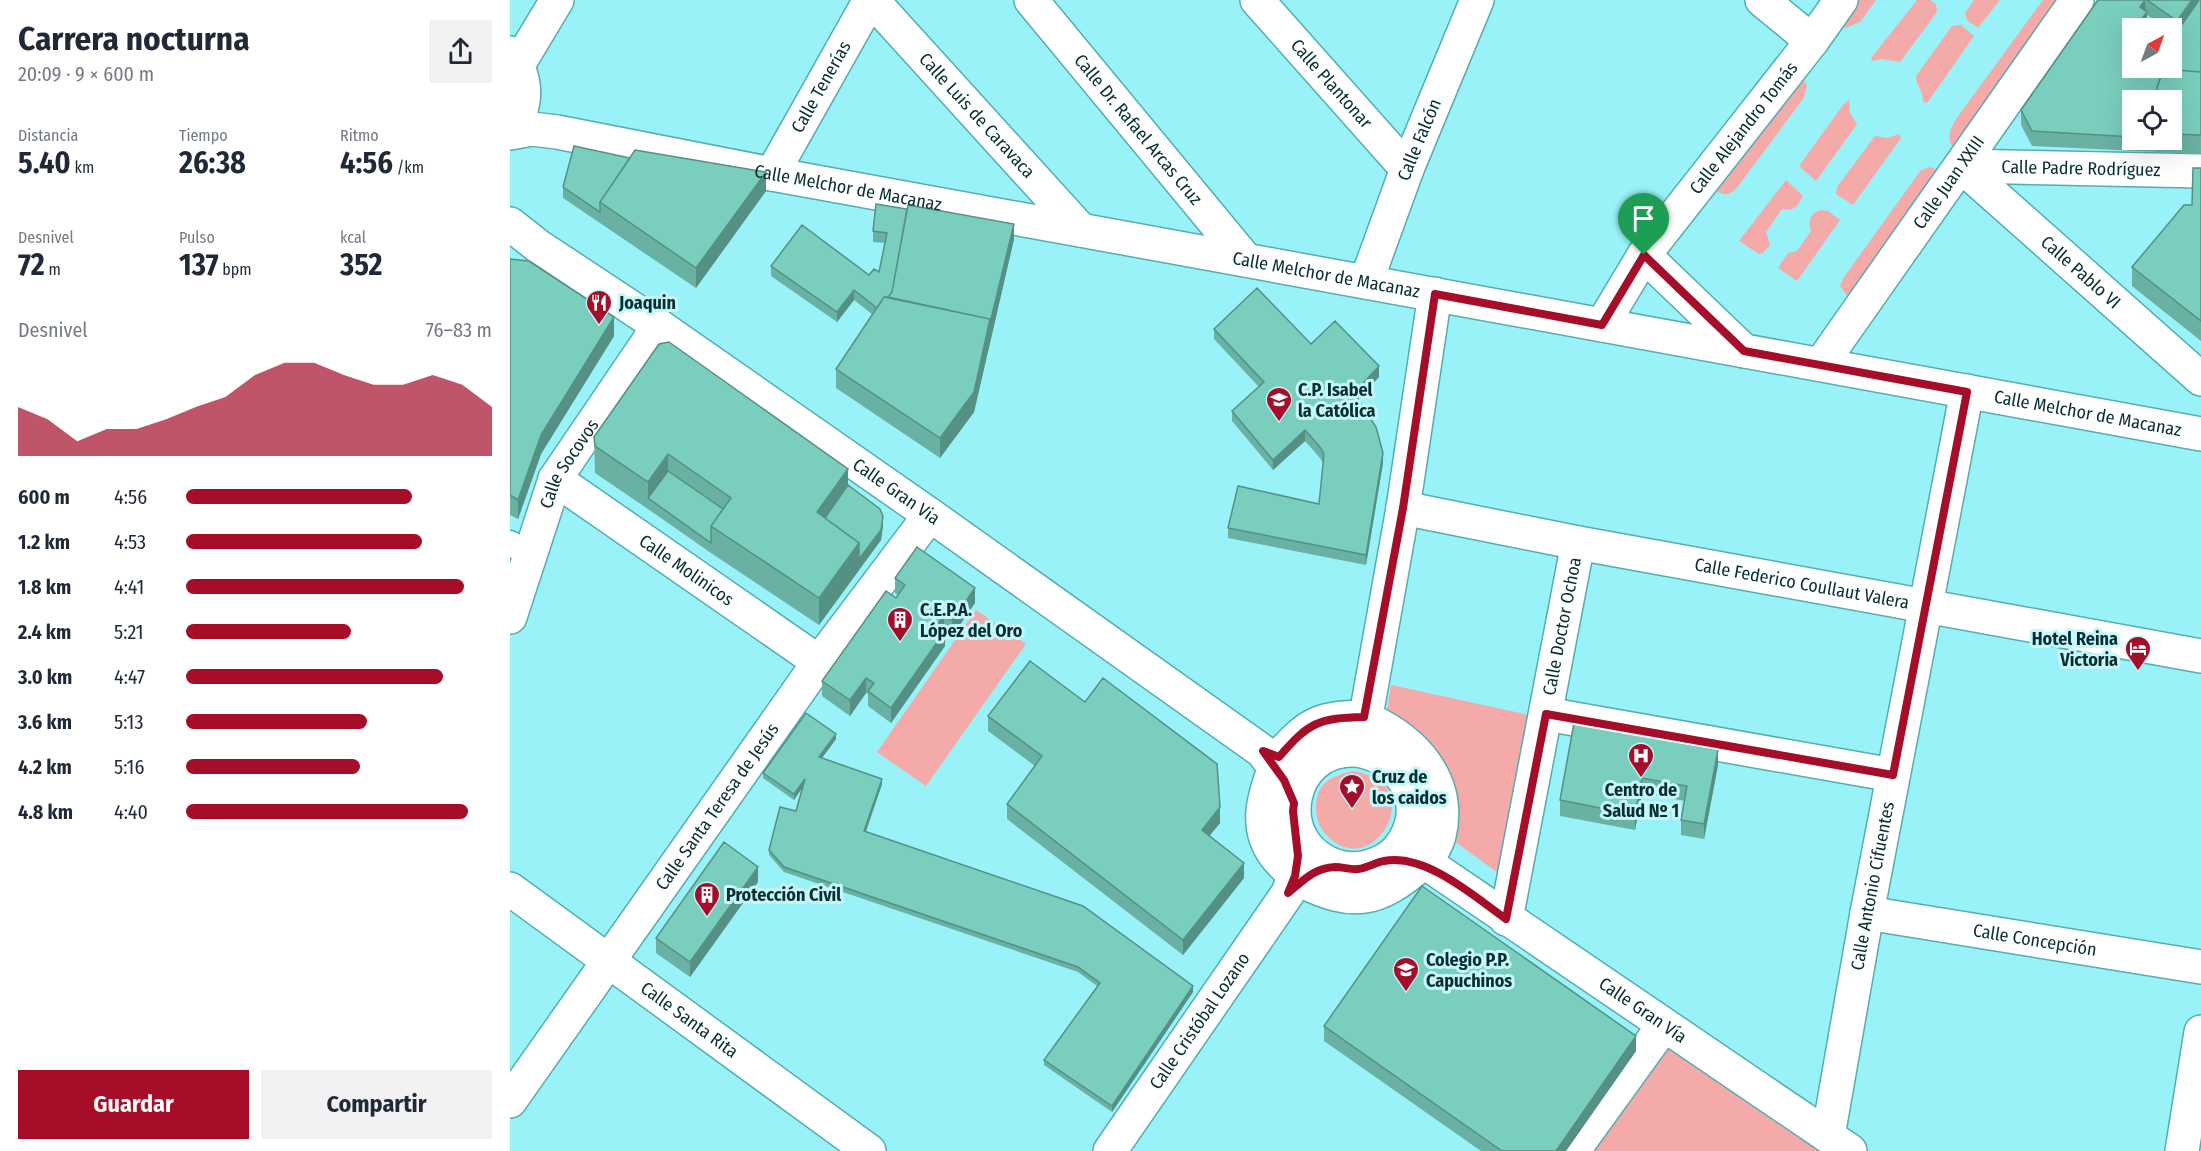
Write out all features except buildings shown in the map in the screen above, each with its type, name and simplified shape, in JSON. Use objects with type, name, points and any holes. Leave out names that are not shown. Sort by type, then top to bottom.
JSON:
[{"type":"street","name":"Calle Tenerías","points":[[772,174],[871,0]]},
{"type":"street","name":"Calle Luis de Caravaca","points":[[871,0],[1081,230]]},
{"type":"street","name":"Calle Dr. Rafael Arcas Cruz","points":[[1031,0],[1246,260]]},
{"type":"street","name":"Calle Plantonar","points":[[1257,0],[1407,169]]},
{"type":"street","name":"Calle Falcón","points":[[1366,282],[1407,169],[1477,0]]},
{"type":"street","points":[[1762,0],[1812,41]]},
{"type":"street","name":"Calle Alejandro Tomás","points":[[1602,325],[1644,255],[1812,41],[1841,0]]},
{"type":"street","name":"Calle Juan XXIII","points":[[1821,364],[2077,0]]},
{"type":"street","points":[[510,30],[552,8]]},
{"type":"street","points":[[510,132],[518,119],[524,101],[524,83],[514,59],[552,8]]},
{"type":"street","name":"Calle Melchor de Macanaz","points":[[524,101],[530,116],[542,126],[557,132]]},
{"type":"street","name":"Calle Melchor de Macanaz","points":[[510,132],[532,129],[557,132],[772,174],[2201,434]]},
{"type":"street","name":"Calle Padre Rodríguez","points":[[1961,166],[2201,171]]},
{"type":"street","name":"Calle Pablo VI","points":[[1961,166],[2201,379]]},
{"type":"street","points":[[510,204],[521,238]]},
{"type":"street","name":"Calle Gran Via","points":[[521,238],[659,326],[1272,758]]},
{"type":"street","points":[[1644,255],[1744,351]]},
{"type":"street","points":[[1295,883],[1298,856],[1295,793],[1303,776],[1329,757],[1361,726],[1367,715],[1403,508],[1435,294]]},
{"type":"street","name":"Calle Socovos","points":[[510,617],[520,549],[555,479],[659,326]]},
{"type":"street","name":"Calle Antonio Cifuentes","points":[[1839,1143],[1867,913],[1967,392]]},
{"type":"street","name":"Calle Molinicos","points":[[555,479],[819,662]]},
{"type":"street","name":"Calle Federico Coullaut Valera","points":[[1403,508],[1578,543],[2201,656]]},
{"type":"street","name":"Calle Santa Teresa de Jesús","points":[[510,1101],[819,662],[930,515]]},
{"type":"street","name":"Calle Doctor Ochoa","points":[[1506,919],[1578,543]]},
{"type":"street","points":[[1546,714],[1893,775]]},
{"type":"street","points":[[1367,715],[1376,747],[1400,772],[1409,789],[1413,807],[1411,826],[1413,843],[1427,865]]},
{"type":"street","points":[[1367,715],[1410,744],[1430,770],[1439,794],[1442,815],[1438,838],[1427,865],[1386,891],[1344,898],[1295,883],[1274,854],[1265,836],[1262,817],[1265,793],[1272,758],[1296,737],[1312,726],[1333,717],[1367,715]]},
{"type":"street","points":[[1272,758],[1301,762],[1351,750],[1369,752],[1386,760]]},
{"type":"street","points":[[1272,758],[1284,780],[1306,846],[1319,859],[1336,867]]},
{"type":"street","points":[[1295,883],[1317,869],[1336,867],[1355,870],[1374,866],[1384,861],[1403,843],[1411,826]]},
{"type":"street","points":[[1384,861],[1427,865]]},
{"type":"street","name":"Calle Gran Vía","points":[[1427,865],[1839,1143]]},
{"type":"street","name":"Calle Cristóbal Lozano","points":[[1110,1151],[1295,883]]},
{"type":"street","name":"Calle Santa Rita","points":[[510,889],[869,1151]]},
{"type":"street","name":"Calle Concepción","points":[[1867,913],[2201,967]]},
{"type":"street","points":[[1574,1151],[1664,1025]]},
{"type":"street","points":[[2182,1151],[2201,1032]]},
{"type":"shaded area","points":[[1859,0],[1876,0],[1860,22],[1846,28],[1841,24]]},
{"type":"shaded area","points":[[1917,0],[1930,0],[1936,4],[1937,12],[1900,62],[1882,59],[1873,61],[1871,58]]},
{"type":"shaded area","points":[[1974,0],[2000,0],[1978,28],[1967,20],[1965,13]]},
{"type":"shaded area","points":[[2043,0],[2060,0],[1955,150],[1950,142],[1950,135],[1956,119]]},
{"type":"shaded area","points":[[1961,25],[1974,36],[1927,103],[1923,102],[1916,76],[1952,26]]},
{"type":"shaded area","points":[[1801,75],[1807,86],[1803,99],[1736,189],[1727,194],[1717,191]]},
{"type":"shaded area","points":[[1849,100],[1850,113],[1857,124],[1816,181],[1799,166]]},
{"type":"shaded area","points":[[1899,134],[1901,138],[1853,205],[1836,194],[1837,187],[1875,136],[1888,138]]},
{"type":"shaded area","points":[[1931,167],[1939,171],[1847,296],[1840,286],[1844,277],[1921,170]]},
{"type":"shaded area","points":[[1786,180],[1803,196],[1797,206],[1791,210],[1782,209],[1766,232],[1770,245],[1759,254],[1739,241]]},
{"type":"shaded area","points":[[1821,210],[1828,211],[1840,220],[1797,281],[1778,268],[1788,253],[1797,251],[1811,231],[1812,215]]},
{"type":"shaded area","points":[[976,610],[1026,644],[926,786],[877,752]]},
{"type":"shaded area","points":[[1391,685],[1529,715],[1498,873],[1450,838],[1442,761],[1422,734],[1387,709]]},
{"type":"shaded area","points":[[1352,771],[1377,779],[1389,793],[1392,810],[1386,827],[1375,840],[1359,848],[1342,846],[1324,832],[1318,822],[1316,809],[1316,802],[1323,785],[1333,778]]},
{"type":"shaded area","points":[[1664,1025],[1848,1151],[1574,1151]]},
{"type":"place","name":"Joaquin","points":[[599,326]]},
{"type":"place","name":"C.P. Isabel la Católica","points":[[1279,423]]},
{"type":"place","name":"C.E.P.A. López del Oro","points":[[900,643]]},
{"type":"place","name":"Hotel Reina Victoria","points":[[2138,672]]},
{"type":"place","name":"Centro de Salud Nº 1","points":[[1641,779]]},
{"type":"place","name":"Cruz de los caidos","points":[[1352,810]]},
{"type":"place","name":"Protección Civil","points":[[707,918]]},
{"type":"place","name":"Colegio P.P. Capuchinos","points":[[1406,993]]},
{"type":"route","points":[[1644,255],[1744,351],[1967,392],[1893,775],[1546,714],[1506,919],[1435,869],[1403,861],[1384,861],[1374,866],[1355,870],[1336,867],[1317,869],[1288,893],[1295,876],[1298,856],[1294,803],[1284,780],[1263,751],[1279,757],[1296,737],[1312,726],[1333,717],[1364,717],[1367,710],[1403,508],[1435,294],[1602,325],[1644,255]]}]
